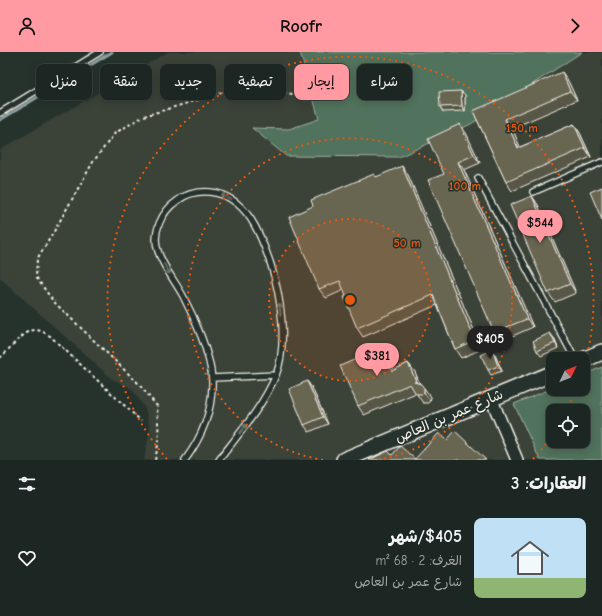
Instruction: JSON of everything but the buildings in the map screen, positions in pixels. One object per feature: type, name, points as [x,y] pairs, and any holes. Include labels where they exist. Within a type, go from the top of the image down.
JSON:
[{"type":"street","points":[[590,357],[602,352]]},
{"type":"street","name":"شارع عمر بن العاص","points":[[344,460],[546,376]]},
{"type":"street","points":[[491,398],[517,460]]},
{"type":"lane","points":[[0,113],[100,52]]},
{"type":"lane","points":[[534,192],[602,162]]},
{"type":"lane","points":[[478,178],[571,352]]},
{"type":"lane","points":[[185,460],[205,426],[211,394],[212,378],[205,349],[195,320],[182,293],[160,258],[156,242],[159,223],[170,206],[186,195],[206,192],[225,196],[242,207],[252,220],[267,254],[277,289],[282,326],[282,344],[276,375],[262,402],[219,460]]},
{"type":"lane","points":[[212,378],[276,375]]},
{"type":"path","points":[[156,460],[159,440],[157,406],[137,382],[53,301],[36,277],[37,259],[93,162],[115,133],[144,116],[234,88],[271,90],[294,95]]},
{"type":"path","points":[[0,358],[27,332],[35,330],[42,331],[50,336],[141,421]]},
{"type":"shaded area","points":[[168,52],[300,52],[303,64],[294,64],[294,100],[314,100],[319,119],[289,129],[253,128],[286,156],[399,157],[471,124],[582,52],[602,52],[602,460],[144,460],[150,429],[145,408],[132,389],[111,378],[0,278],[0,150],[86,100],[92,100],[92,96],[100,92],[100,100],[152,100],[152,64],[147,64]]},
{"type":"green space","points":[[300,52],[582,52],[471,124],[399,157],[286,156],[252,128],[289,129],[319,119],[314,100],[349,100],[349,64],[303,64]]},
{"type":"green space","points":[[602,367],[602,460],[540,460],[514,404],[546,391],[546,396],[590,396],[590,372]]},
{"type":"waterway","points":[[0,120],[112,52]]}]
